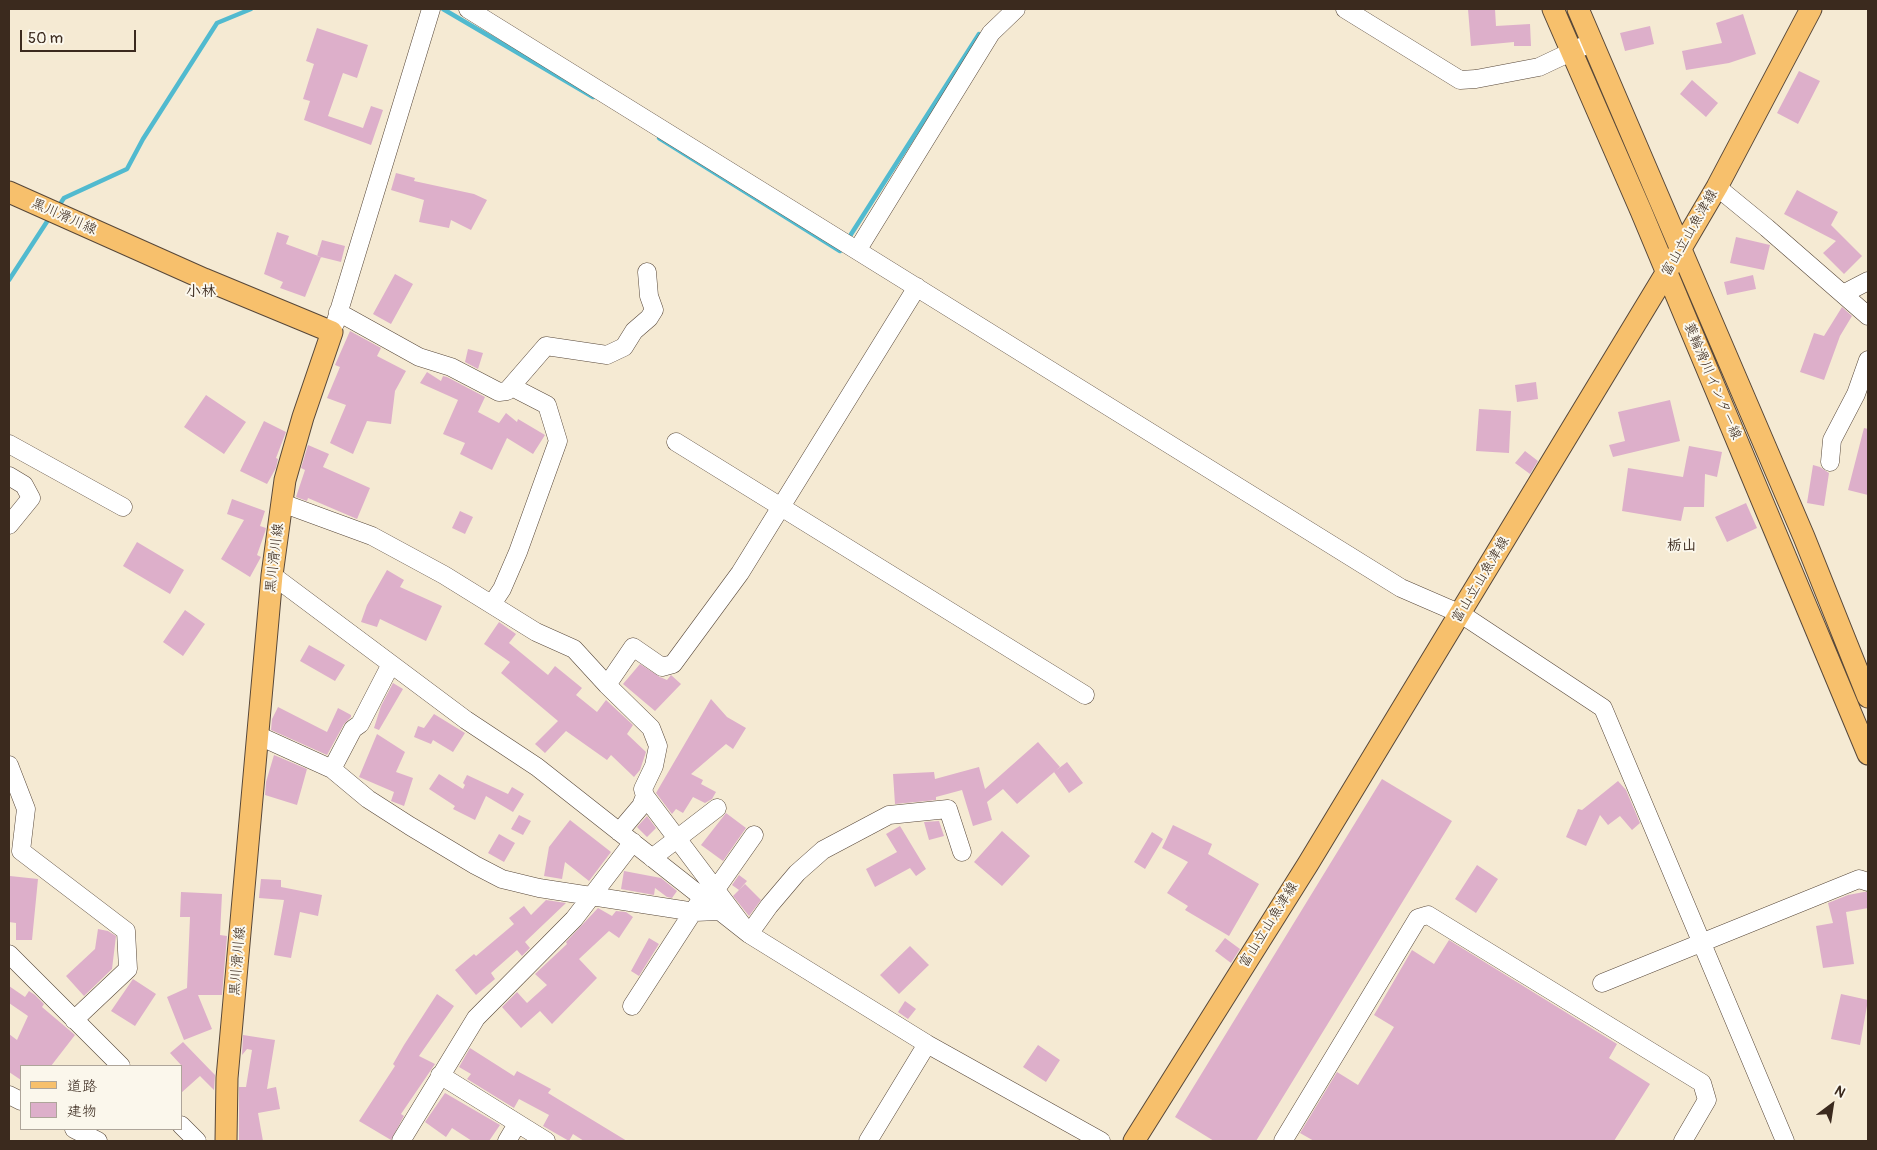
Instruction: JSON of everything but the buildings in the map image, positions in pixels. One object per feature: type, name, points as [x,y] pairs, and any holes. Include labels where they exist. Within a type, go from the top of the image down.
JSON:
[{"type":"main road","name":"蓑輪滑川インター線","points":[[1553,9],[1572,49],[1667,272],[1868,754]]},
{"type":"main road","name":"蓑輪滑川インター線","points":[[1578,9],[1804,537],[1868,697]]},
{"type":"main road","name":"富山立山魚津線","points":[[1134,1141],[1460,614],[1667,272],[1717,187],[1812,9]]},
{"type":"main road","name":"黒川滑川線","points":[[9,192],[204,279],[335,322],[303,417],[285,480],[272,575],[227,1078],[226,1141]]},
{"type":"street","points":[[431,9],[335,322],[419,357],[451,367],[499,392],[507,391],[546,346],[606,356],[624,347],[634,331],[649,318],[654,310],[649,296],[647,272]]},
{"type":"street","points":[[468,9],[858,249],[1400,588],[1460,614],[1603,708],[1785,1141]]},
{"type":"street","points":[[858,249],[991,33],[1016,9]]},
{"type":"street","points":[[1345,9],[1460,80],[1476,80],[1539,67],[1572,49],[1592,42]]},
{"type":"street","points":[[1717,187],[1868,316]]},
{"type":"street","points":[[1843,294],[1868,281]]},
{"type":"street","points":[[607,685],[633,647],[662,667],[673,664],[740,573],[917,287]]},
{"type":"street","points":[[1830,462],[1832,440],[1856,394],[1868,360]]},
{"type":"street","points":[[492,604],[502,589],[518,552],[558,441],[547,405],[512,387]]},
{"type":"street","points":[[676,442],[1085,695]]},
{"type":"street","points":[[9,444],[123,507]]},
{"type":"street","points":[[9,476],[24,485],[31,498],[9,525]]},
{"type":"street","points":[[282,503],[372,536],[492,604],[536,632],[574,649],[651,728],[658,746],[654,766],[643,788],[645,796],[676,838],[704,900],[749,934]]},
{"type":"street","points":[[272,575],[466,720],[537,767],[749,934],[927,1044],[1101,1141]]},
{"type":"street","points":[[332,769],[353,729],[360,724],[392,664]]},
{"type":"street","points":[[257,735],[332,769],[368,798],[410,826],[496,875],[539,888],[591,896],[704,900]]},
{"type":"street","points":[[9,765],[26,809],[21,851],[126,931],[128,969],[74,1020]]},
{"type":"street","points":[[401,1141],[476,1018],[574,919],[591,896],[626,837],[645,796]]},
{"type":"street","points":[[652,858],[716,808]]},
{"type":"street","points":[[749,934],[769,906],[823,850],[889,815],[948,809],[962,852]]},
{"type":"street","points":[[632,1006],[704,900],[754,835]]},
{"type":"street","points":[[1602,984],[1859,879],[1868,882]]},
{"type":"street","points":[[1283,1141],[1418,918],[1428,915],[1702,1083],[1707,1100],[1683,1141]]},
{"type":"street","points":[[9,954],[120,1065]]},
{"type":"street","points":[[868,1141],[927,1044]]},
{"type":"street","points":[[440,1075],[546,1141]]},
{"type":"street","points":[[9,1095],[20,1101]]},
{"type":"street","points":[[507,1141],[518,1124]]},
{"type":"street","points":[[182,1126],[198,1141]]},
{"type":"street","points":[[76,1130],[98,1141]]},
{"type":"waterway","points":[[58,207],[64,198],[127,169],[143,139],[217,23],[251,9]]},
{"type":"waterway","points":[[443,9],[593,97]]},
{"type":"waterway","points":[[848,239],[979,34]]},
{"type":"waterway","points":[[659,138],[840,251],[843,245]]},
{"type":"waterway","points":[[9,280],[50,217]]},
{"type":"district","name":"小林","points":[[201,292]]},
{"type":"district","name":"栃山","points":[[1682,546]]}]
